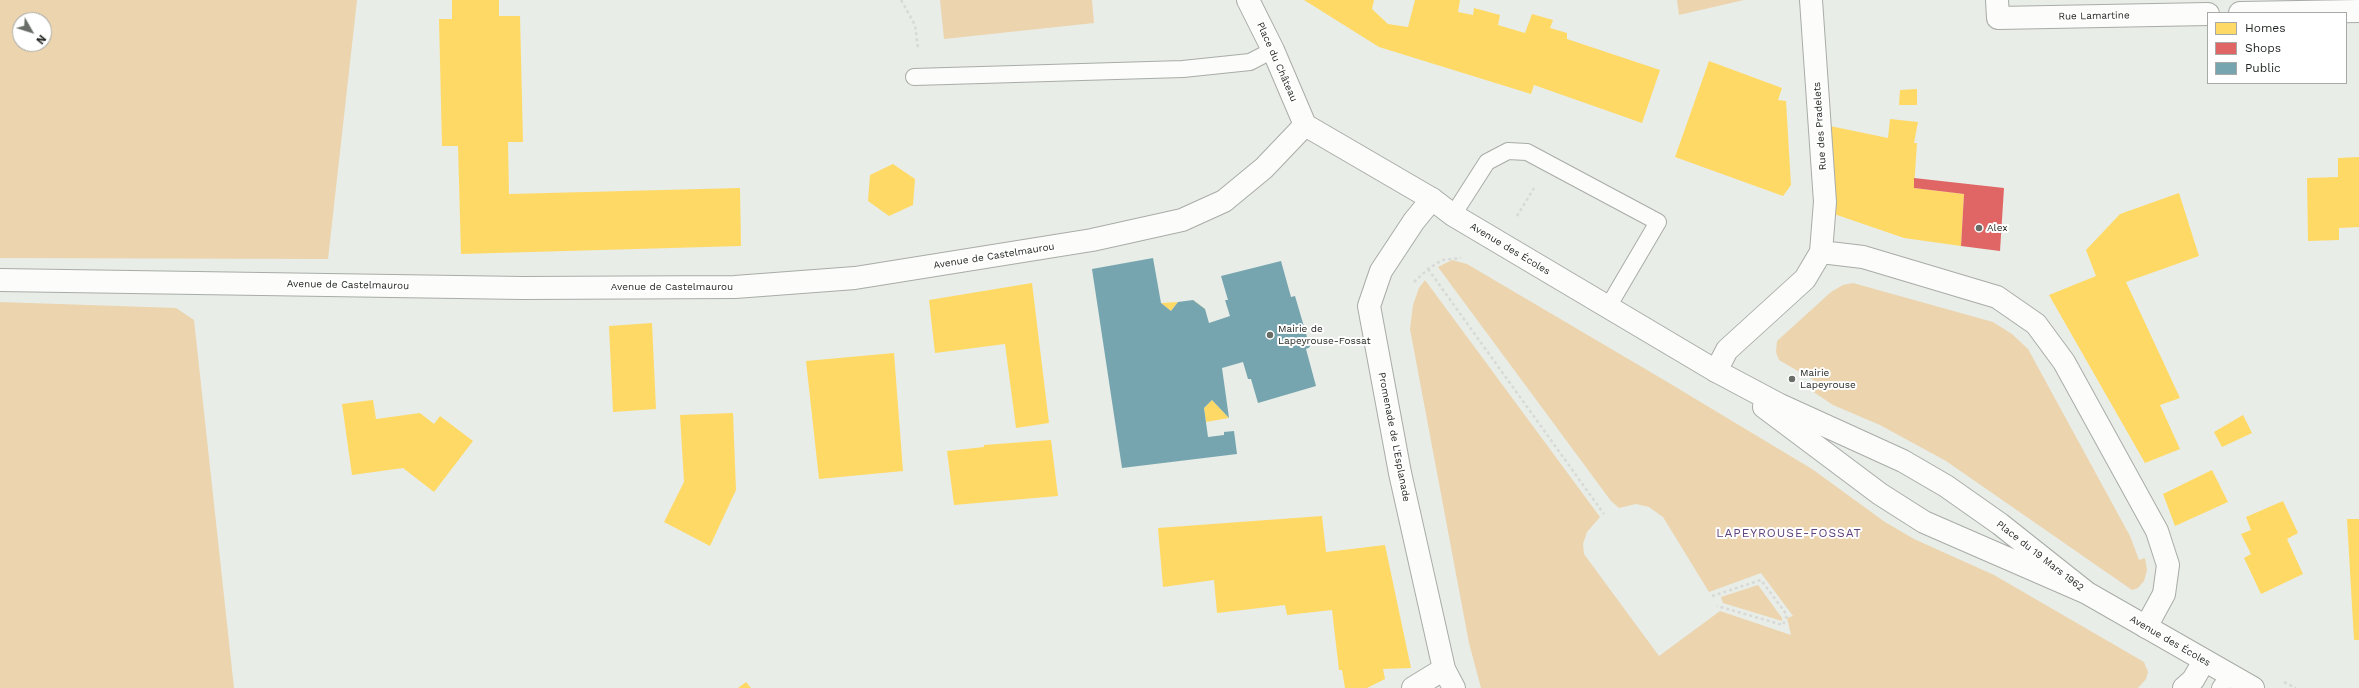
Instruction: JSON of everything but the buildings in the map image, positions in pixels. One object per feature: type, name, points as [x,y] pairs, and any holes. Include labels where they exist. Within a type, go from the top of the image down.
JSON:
[{"type":"street","name":"Place du Château","points":[[1248,0],[1273,50],[1305,125]]},
{"type":"street","name":"Rue des Pradelets","points":[[1811,0],[1825,202],[1821,252]]},
{"type":"street","name":"Rue Lamartine","points":[[1998,0],[1998,18],[2207,14]]},
{"type":"street","points":[[2300,12],[2359,11]]},
{"type":"street","name":"Avenue des Écoles","points":[[1305,125],[1432,199],[1453,215],[1716,371]]},
{"type":"street","name":"Avenue de Castelmaurou","points":[[0,280],[523,288],[735,287],[855,278],[1092,240],[1182,220],[1224,201],[1264,168],[1305,125]]},
{"type":"street","name":"Promenade de L'Esplanade","points":[[1432,199],[1414,221],[1381,271],[1369,306],[1400,473],[1444,669],[1454,688]]},
{"type":"street","points":[[1716,371],[1727,350],[1805,279],[1821,252],[1863,257],[1997,297],[2036,324],[2064,362],[2157,531],[2168,566],[2164,594],[2146,627]]},
{"type":"street","name":"Place du 19 Mars 1962","points":[[1716,371],[1780,405],[1903,461],[1946,486],[2000,524],[2087,593]]},
{"type":"street","name":"Place du 19 Mars 1962","points":[[1716,371],[1880,494],[1924,522],[2087,593]]},
{"type":"street","name":"Avenue des Écoles","points":[[2087,593],[2204,661],[2224,682],[2253,688]]},
{"type":"street","points":[[2184,688],[2193,680],[2204,661]]},
{"type":"street","points":[[1413,688],[1444,669]]},
{"type":"lane","points":[[918,77],[1183,69],[1250,62],[1273,50]]},
{"type":"lane","points":[[1453,215],[1487,162],[1508,151],[1527,152],[1658,222],[1608,307]]},
{"type":"path","points":[[901,0],[915,25],[918,77]]},
{"type":"path","points":[[1428,269],[1604,514]]},
{"type":"path","points":[[1712,596],[1761,580],[1787,615],[1783,625],[1717,606]]},
{"type":"shaded area","points":[[0,0],[357,0],[328,259],[0,258]]},
{"type":"shaded area","points":[[940,0],[1092,0],[1094,23],[944,39]]},
{"type":"shaded area","points":[[1677,0],[1744,0],[1679,15]]},
{"type":"shaded area","points":[[1452,260],[1467,264],[1812,469],[1885,522],[1914,539],[1994,575],[2144,662],[2148,672],[2146,679],[2138,688],[1481,688],[1469,643],[1410,329],[1413,305],[1419,288],[1425,280],[1600,517],[1587,532],[1583,544],[1584,554],[1659,656],[1720,611],[1791,635],[1787,618],[1793,616],[1761,573],[1709,592],[1663,517],[1649,507],[1636,504],[1619,508],[1611,501],[1438,267]]},
{"type":"shaded area","points":[[1853,283],[1993,322],[2012,334],[2028,349],[2130,536],[2139,560],[2145,558],[2147,570],[2144,581],[2138,588],[2132,590],[1946,461],[1880,425],[1833,405],[1809,389],[1815,381],[1779,360],[1776,352],[1777,341],[1831,292],[1843,285]]},
{"type":"shaded area","points":[[0,302],[176,308],[194,320],[234,688],[0,688]]},
{"type":"shaded area","points":[[1758,585],[1782,618],[1782,621],[1723,603],[1721,597]]},
{"type":"place","name":"Alex","points":[[1979,228]]},
{"type":"place","name":"Mairie de Lapeyrouse-Fossat","points":[[1270,335]]},
{"type":"place","name":"Mairie Lapeyrouse","points":[[1792,379]]},
{"type":"district","name":"LAPEYROUSE-FOSSAT","points":[[1789,533]]}]
